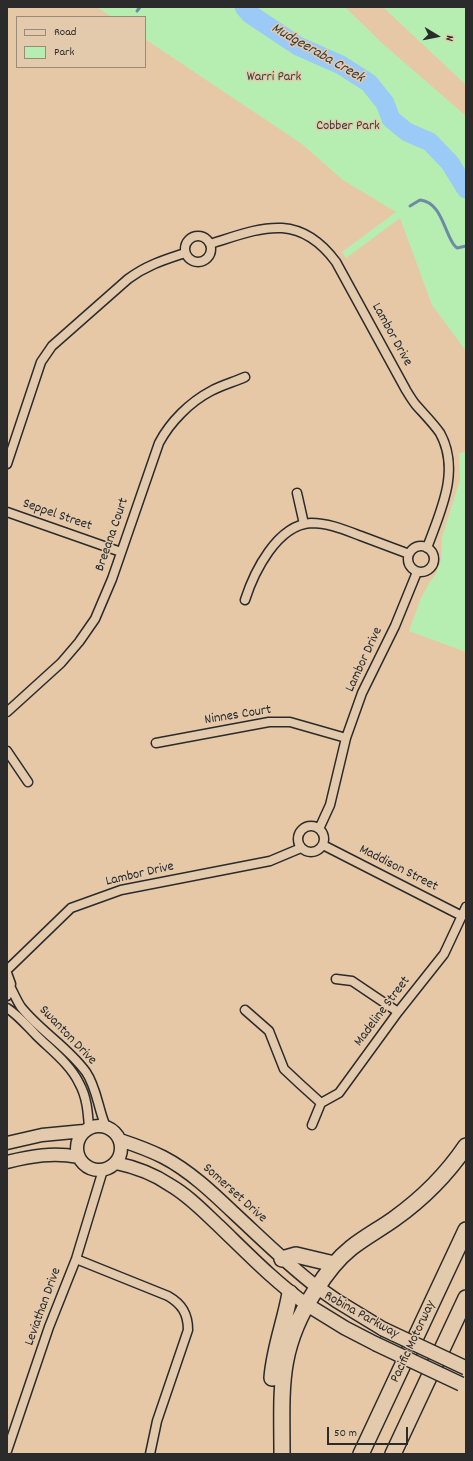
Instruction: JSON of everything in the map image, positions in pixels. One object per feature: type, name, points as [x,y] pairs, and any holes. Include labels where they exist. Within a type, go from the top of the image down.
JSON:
[{"type":"highway","points":[[282,1454],[281,1390],[284,1363],[293,1331],[306,1304],[334,1264],[350,1249],[394,1219],[425,1194],[466,1146]]},
{"type":"highway","name":"Pacific Motorway","points":[[361,1454],[466,1230]]},
{"type":"highway","points":[[282,1259],[296,1255],[334,1264]]},
{"type":"highway","points":[[281,1413],[271,1390],[272,1375],[276,1351],[290,1293]]},
{"type":"highway","name":"Pacific Motorway","points":[[393,1454],[466,1298]]},
{"type":"main road","points":[[7,1142],[42,1135],[86,1130],[97,1126],[106,1127]]},
{"type":"main road","name":"Somerset Drive","points":[[106,1127],[113,1130],[118,1135],[120,1140],[138,1146],[164,1158],[192,1175],[212,1192],[282,1259],[317,1287]]},
{"type":"main road","points":[[86,1130],[79,1137],[77,1145],[78,1157],[83,1164],[93,1170],[110,1168],[116,1163],[122,1152],[120,1140]]},
{"type":"main road","points":[[7,1162],[47,1154],[66,1154],[78,1157]]},
{"type":"main road","points":[[116,1163],[140,1170],[170,1184],[182,1192],[290,1293],[306,1304]]},
{"type":"main road","name":"Robina Parkway","points":[[317,1287],[383,1329],[466,1368]]},
{"type":"main road","name":"Robina Parkway","points":[[306,1304],[345,1328],[463,1386]]},
{"type":"street","name":"Lambor Drive","points":[[210,244],[264,228],[290,229],[315,240],[327,250],[336,262],[406,390],[415,404],[433,424],[446,447],[449,478],[448,489],[427,548]]},
{"type":"street","points":[[197,235],[207,238],[211,251],[210,255],[202,261],[196,262],[191,260],[186,253],[185,247],[187,242],[192,237],[197,235]]},
{"type":"street","points":[[7,464],[41,362],[52,346],[128,279],[151,264],[186,253]]},
{"type":"street","name":"Breeana Court","points":[[7,712],[61,663],[79,642],[101,607],[159,443],[170,425],[201,397],[210,391],[245,377]]},
{"type":"street","points":[[297,493],[304,524]]},
{"type":"street","name":"Seppel Street","points":[[7,512],[121,552]]},
{"type":"street","points":[[245,600],[254,577],[272,546],[288,532],[297,526],[304,524],[317,524],[335,527],[409,554]]},
{"type":"street","points":[[422,546],[427,548],[433,555],[434,564],[425,572],[417,572],[410,567],[409,554],[417,547],[422,546]]},
{"type":"street","name":"Lambor Drive","points":[[319,829],[330,805],[346,738],[362,693],[396,626],[417,572]]},
{"type":"street","name":"Ninnes Court","points":[[156,743],[269,722],[290,722],[346,738]]},
{"type":"street","points":[[7,751],[28,782]]},
{"type":"street","points":[[301,848],[298,840],[300,832],[311,826],[319,829],[324,836],[323,845]]},
{"type":"street","name":"Lambor Drive","points":[[7,972],[71,908],[121,890],[270,861],[301,848],[310,852],[320,849],[323,845]]},
{"type":"street","name":"Maddison Street","points":[[323,845],[462,916]]},
{"type":"street","name":"Madeline Street","points":[[321,1103],[339,1093],[398,1012],[444,954],[466,908]]},
{"type":"street","points":[[7,972],[10,979],[9,992]]},
{"type":"street","points":[[336,979],[352,981],[398,1012]]},
{"type":"street","name":"Swanton Drive","points":[[9,992],[20,1006],[86,1072],[92,1082],[106,1127]]},
{"type":"street","name":"Swanton Drive","points":[[7,1008],[21,1020],[75,1075],[83,1091],[87,1108],[86,1130]]},
{"type":"street","points":[[245,1010],[269,1031],[284,1069],[321,1103],[312,1125]]},
{"type":"street","name":"Leviathan Drive","points":[[7,1452],[49,1327],[76,1259],[103,1170]]},
{"type":"street","points":[[76,1259],[168,1296],[180,1305],[187,1317],[188,1330],[157,1421],[150,1454]]},
{"type":"green space","points":[[97,7],[345,7],[383,44],[466,116],[466,351],[432,305],[400,218],[346,258],[342,252],[396,212],[343,180],[302,144],[146,40],[146,16],[110,16]]},
{"type":"green space","points":[[383,7],[466,7],[466,85]]},
{"type":"green space","points":[[466,451],[466,652],[409,631],[421,598],[436,574],[441,560],[442,537],[460,480],[459,454]]},
{"type":"waterway","points":[[137,11],[140,7]]},
{"type":"waterway","name":"Mudgeeraba Creek","points":[[244,7],[250,14],[298,46],[341,65],[369,83],[385,103],[391,119],[407,132],[430,142],[450,163],[466,189]]},
{"type":"waterway","points":[[410,206],[420,200],[433,206],[441,218],[454,245],[457,248],[466,246]]},
{"type":"park label","name":"Warri Park","points":[[274,78]]},
{"type":"park label","name":"Cobber Park","points":[[348,127]]}]
